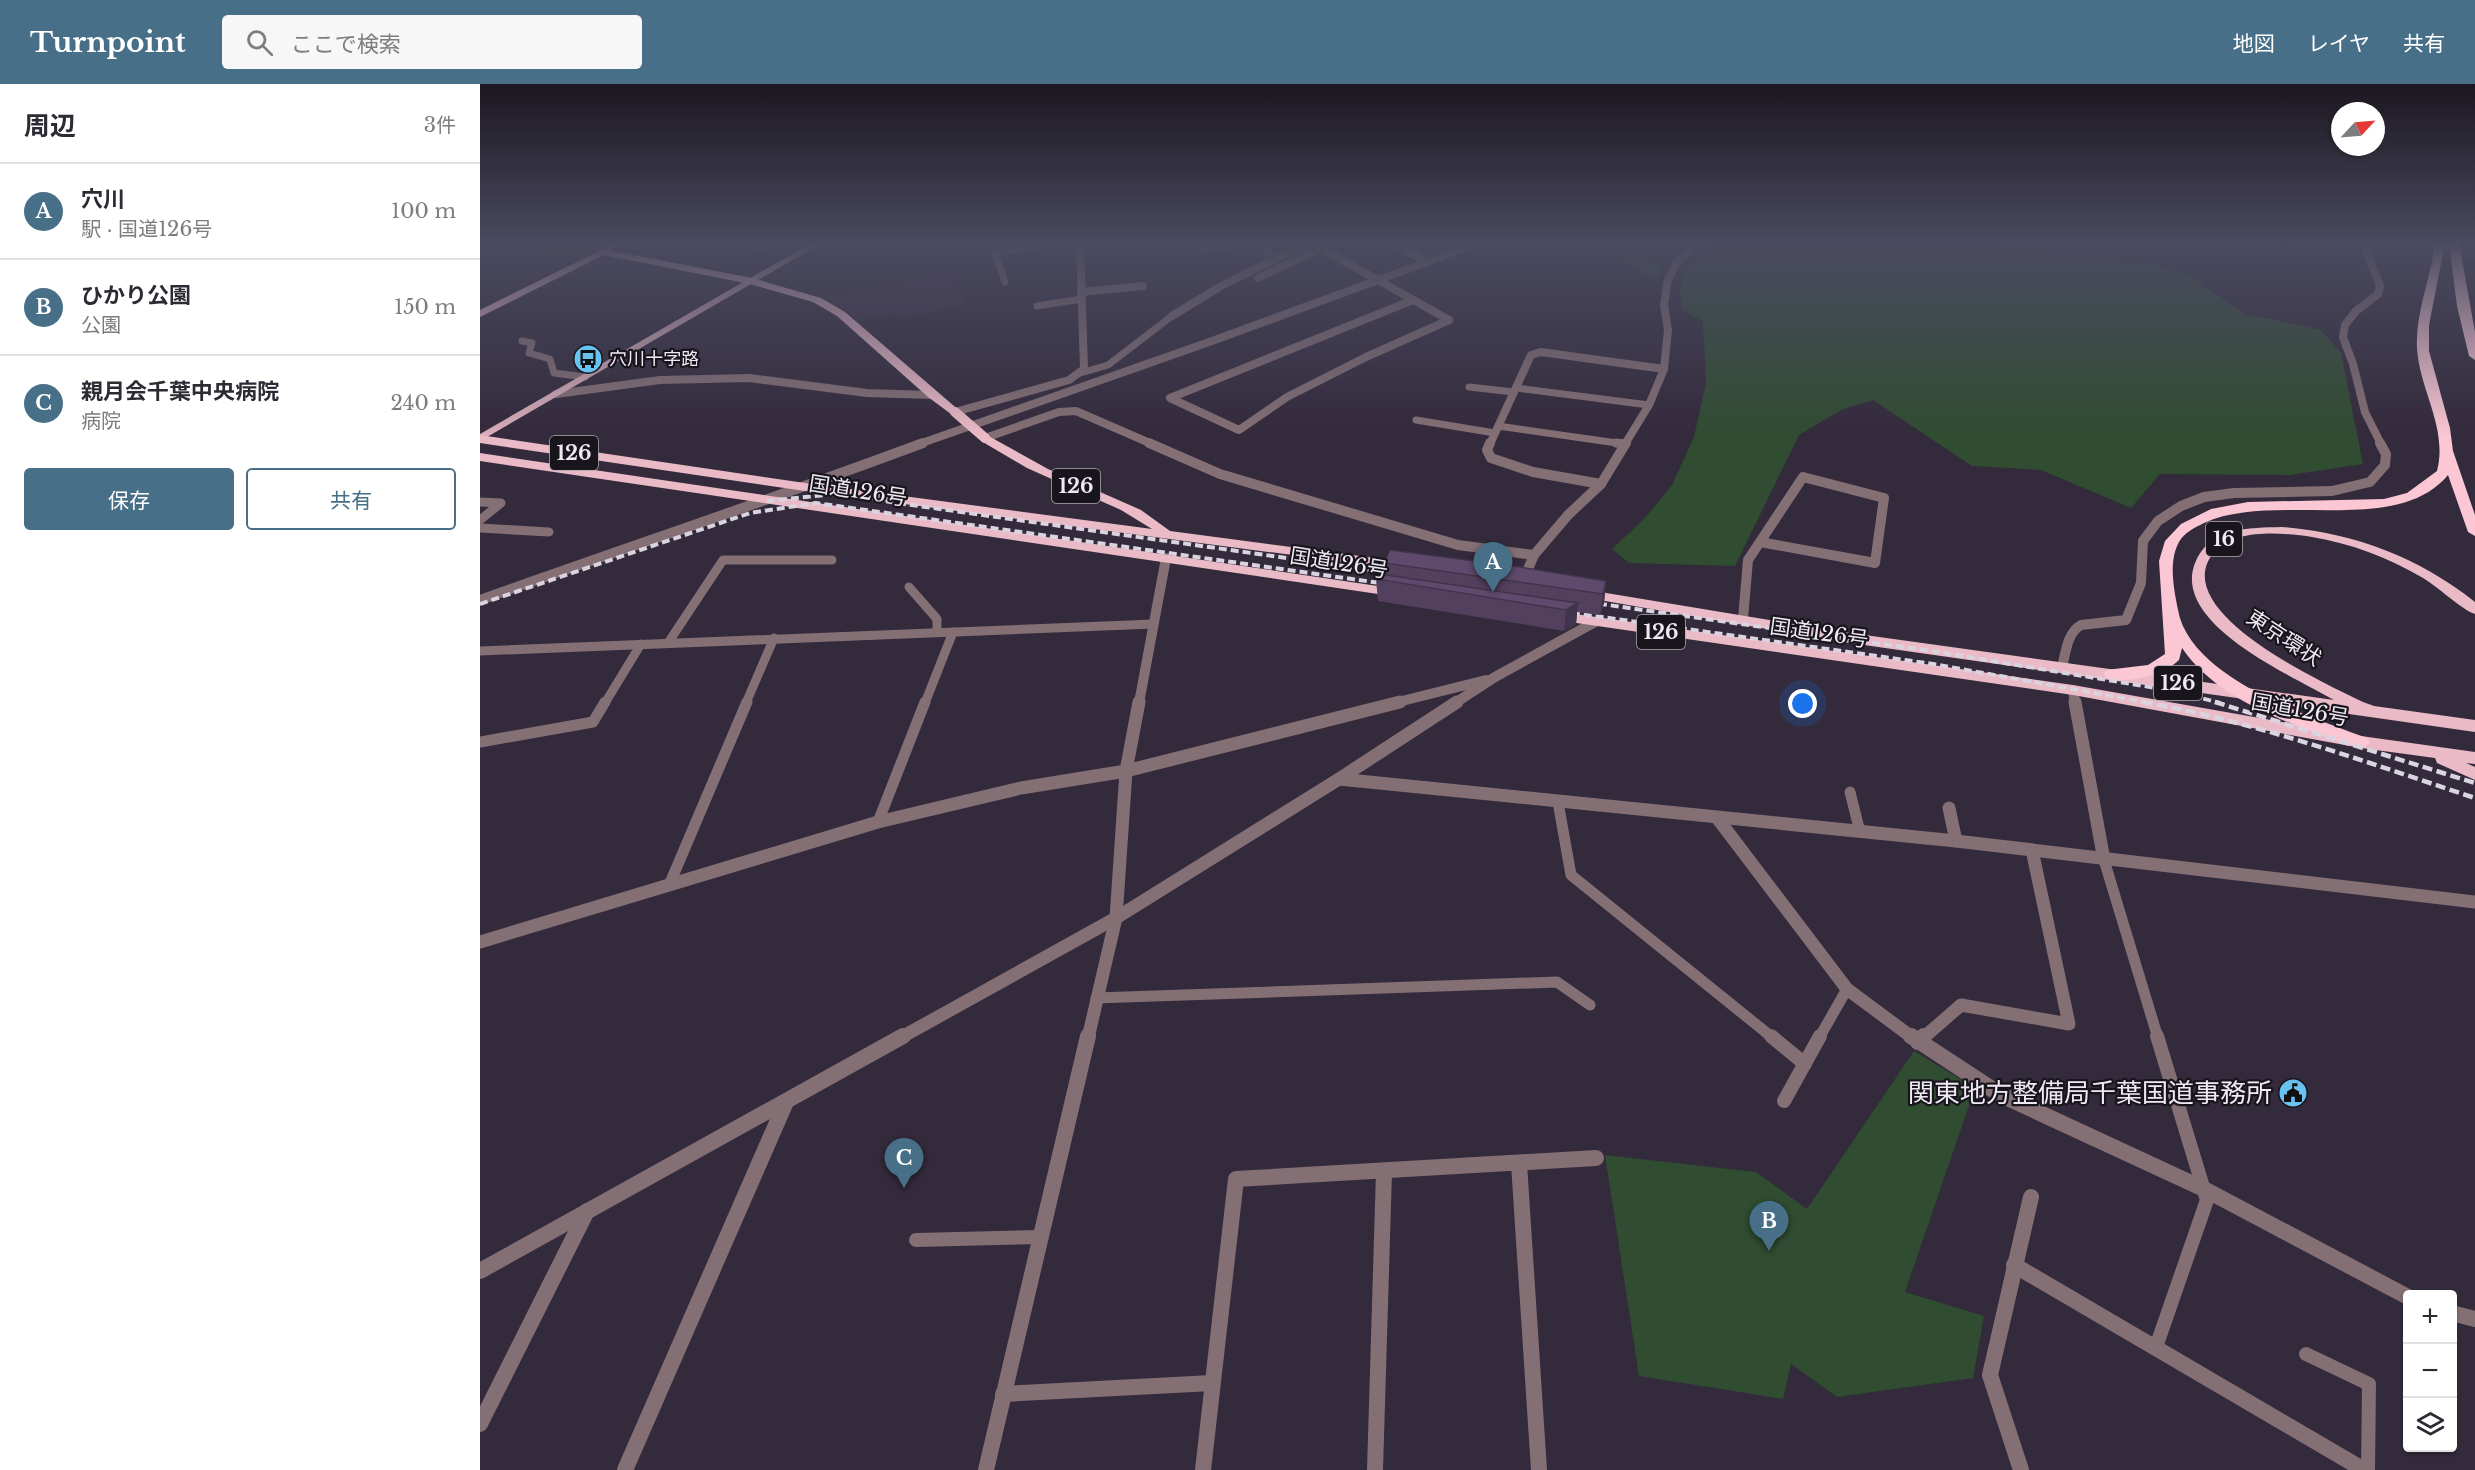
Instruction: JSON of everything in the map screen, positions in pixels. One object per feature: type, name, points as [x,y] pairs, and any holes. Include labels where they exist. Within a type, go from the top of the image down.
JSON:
[{"type":"highway","name":"国道126号","points":[[830,308],[841,314],[932,395],[956,412],[985,438],[1012,456],[1128,508],[1158,525],[1167,534]]},
{"type":"highway","points":[[2428,308],[2423,350],[2462,500],[2475,532]]},
{"type":"highway","points":[[2463,308],[2475,356]]},
{"type":"highway","name":"国道126号","points":[[480,438],[805,487],[1416,568]]},
{"type":"highway","points":[[2112,674],[2154,670],[2166,664],[2173,656],[2174,622],[2165,566],[2169,546],[2180,531],[2197,519],[2220,511],[2254,506],[2359,505],[2397,500],[2417,494],[2444,472],[2448,450]]},
{"type":"highway","name":"国道126号","points":[[480,456],[1409,595]]},
{"type":"highway","name":"東京環状","points":[[2475,609],[2413,566],[2384,554],[2320,535],[2293,531],[2244,533],[2224,538],[2209,548],[2199,573],[2198,588],[2222,622],[2268,657],[2368,710],[2475,726]]},
{"type":"highway","name":"国道126号","points":[[1565,590],[1743,618],[1836,636],[2368,710]]},
{"type":"highway","name":"国道126号","points":[[1537,614],[2073,690],[2361,742],[2475,758]]},
{"type":"highway","points":[[2174,622],[2181,637],[2193,652],[2210,668],[2244,692],[2300,720],[2361,742]]},
{"type":"highway","points":[[2417,749],[2475,774]]},
{"type":"main road","points":[[480,438],[706,308]]},
{"type":"street","points":[[956,412],[1069,380],[1084,369],[1082,308]]},
{"type":"street","points":[[1172,316],[1186,308]]},
{"type":"street","points":[[480,600],[716,516],[805,487],[987,419],[1301,308]]},
{"type":"street","points":[[1394,308],[1170,398],[1239,430],[1287,397],[1366,357],[1449,320],[1427,308]]},
{"type":"street","points":[[1522,582],[1534,555],[1568,515],[1601,484],[1649,405],[1664,369],[1668,330],[1664,308]]},
{"type":"street","points":[[2062,667],[2068,637],[2078,625],[2089,621],[2126,620],[2141,583],[2143,541],[2158,521],[2181,506],[2204,497],[2234,493],[2332,490],[2370,482],[2378,475],[2385,465],[2386,454],[2365,412],[2353,364],[2343,337],[2345,325],[2360,308]]},
{"type":"street","points":[[1601,484],[1533,472],[1491,458],[1487,450],[1531,355],[1540,352],[1664,369]]},
{"type":"street","points":[[556,394],[639,382],[749,378],[867,393],[932,395]]},
{"type":"street","points":[[985,438],[1059,411],[1076,411],[1220,474],[1458,545],[1534,555]]},
{"type":"street","points":[[1743,618],[1748,560],[1803,477],[1884,498],[1875,563],[1760,542]]},
{"type":"street","points":[[986,1470],[1116,918],[1126,771],[1166,558]]},
{"type":"street","points":[[480,1271],[1116,918],[1339,779],[1496,677],[1594,622]]},
{"type":"street","points":[[480,942],[878,822],[1021,788],[1126,771],[1496,677]]},
{"type":"street","points":[[2073,690],[2104,860]]},
{"type":"street","points":[[1339,779],[2032,850],[2475,902]]},
{"type":"street","points":[[1949,808],[1956,842]]},
{"type":"street","points":[[1718,819],[1847,989],[1918,1042],[2001,1095],[2204,1189],[2403,1294]]},
{"type":"street","points":[[1918,1042],[1961,1005],[2069,1024],[2032,850]]},
{"type":"street","points":[[625,1470],[786,1102]]},
{"type":"street","points":[[1203,1470],[1236,1179],[1596,1158]]},
{"type":"street","points":[[1519,1164],[1539,1470]]},
{"type":"street","points":[[1375,1470],[1384,1172]]},
{"type":"street","points":[[2021,1470],[1990,1375],[2031,1197]]},
{"type":"street","points":[[480,1424],[587,1211]]},
{"type":"street","points":[[2014,1265],[2366,1470]]},
{"type":"street","points":[[2457,1314],[2475,1319]]},
{"type":"street","points":[[1004,1394],[1212,1383]]},
{"type":"lane","points":[[1077,374],[1097,370],[1108,364],[1133,348],[1141,339],[1172,316]]},
{"type":"lane","points":[[522,341],[532,343],[529,353],[550,358],[554,373],[585,377]]},
{"type":"lane","points":[[1470,387],[1649,405]]},
{"type":"lane","points":[[1416,420],[1624,444]]},
{"type":"lane","points":[[480,502],[501,503],[480,520]]},
{"type":"lane","points":[[480,528],[549,531]]},
{"type":"lane","points":[[668,643],[723,560],[832,560]]},
{"type":"lane","points":[[909,587],[938,619],[937,632]]},
{"type":"lane","points":[[480,651],[1154,624]]},
{"type":"lane","points":[[878,822],[953,632]]},
{"type":"lane","points":[[670,883],[774,638]]},
{"type":"lane","points":[[480,753],[484,742],[593,722],[641,644]]},
{"type":"lane","points":[[1850,792],[1860,832]]},
{"type":"lane","points":[[1558,802],[1571,875],[1805,1064]]},
{"type":"lane","points":[[2104,860],[2207,1200],[2156,1347]]},
{"type":"lane","points":[[1096,998],[1557,982],[1590,1005]]},
{"type":"lane","points":[[1784,1101],[1847,989]]},
{"type":"lane","points":[[916,1240],[1040,1237]]},
{"type":"lane","points":[[2306,1354],[2369,1384],[2366,1470]]},
{"type":"shaded area","points":[[844,308],[951,308],[900,318],[898,313],[860,321]]},
{"type":"green space","points":[[1682,308],[2236,308],[2246,314],[2321,330],[2341,353],[2363,464],[2290,475],[2160,474],[2131,508],[2041,470],[1972,466],[1873,400],[1841,410],[1799,435],[1735,566],[1629,563],[1612,549],[1644,519],[1672,485],[1694,437],[1706,383],[1703,321]]},
{"type":"green space","points":[[1914,1051],[1975,1088],[1905,1292],[1984,1316],[1973,1378],[1837,1397],[1791,1364],[1783,1399],[1639,1376],[1605,1155],[1756,1172],[1807,1209]]},
{"type":"building","points":[[1390,550],[1606,581],[1603,594],[1384,563]]},
{"type":"building","points":[[1379,574],[1578,603],[1566,610],[1376,579]]},
{"type":"railway","points":[[767,501],[834,494],[1400,574]]},
{"type":"railway","points":[[480,604],[750,513],[816,503],[1394,585]]},
{"type":"railway","points":[[1587,602],[1938,652],[2174,691],[2220,703]]},
{"type":"railway","points":[[1560,611],[1933,664],[2151,703]]},
{"type":"railway","points":[[2143,702],[2185,710],[2269,732],[2475,798]]},
{"type":"railway","points":[[2215,702],[2475,783]]},
{"type":"place","name":"穴川十字路","points":[[588,359]]},
{"type":"place","name":"穴川","points":[[1493,592]]},
{"type":"place","name":"関東地方整備局千葉国道事務所","points":[[2293,1093]]},
{"type":"place","name":"親月会千葉中央病院","points":[[904,1188]]},
{"type":"place","name":"ひかり公園","points":[[1769,1251]]}]
